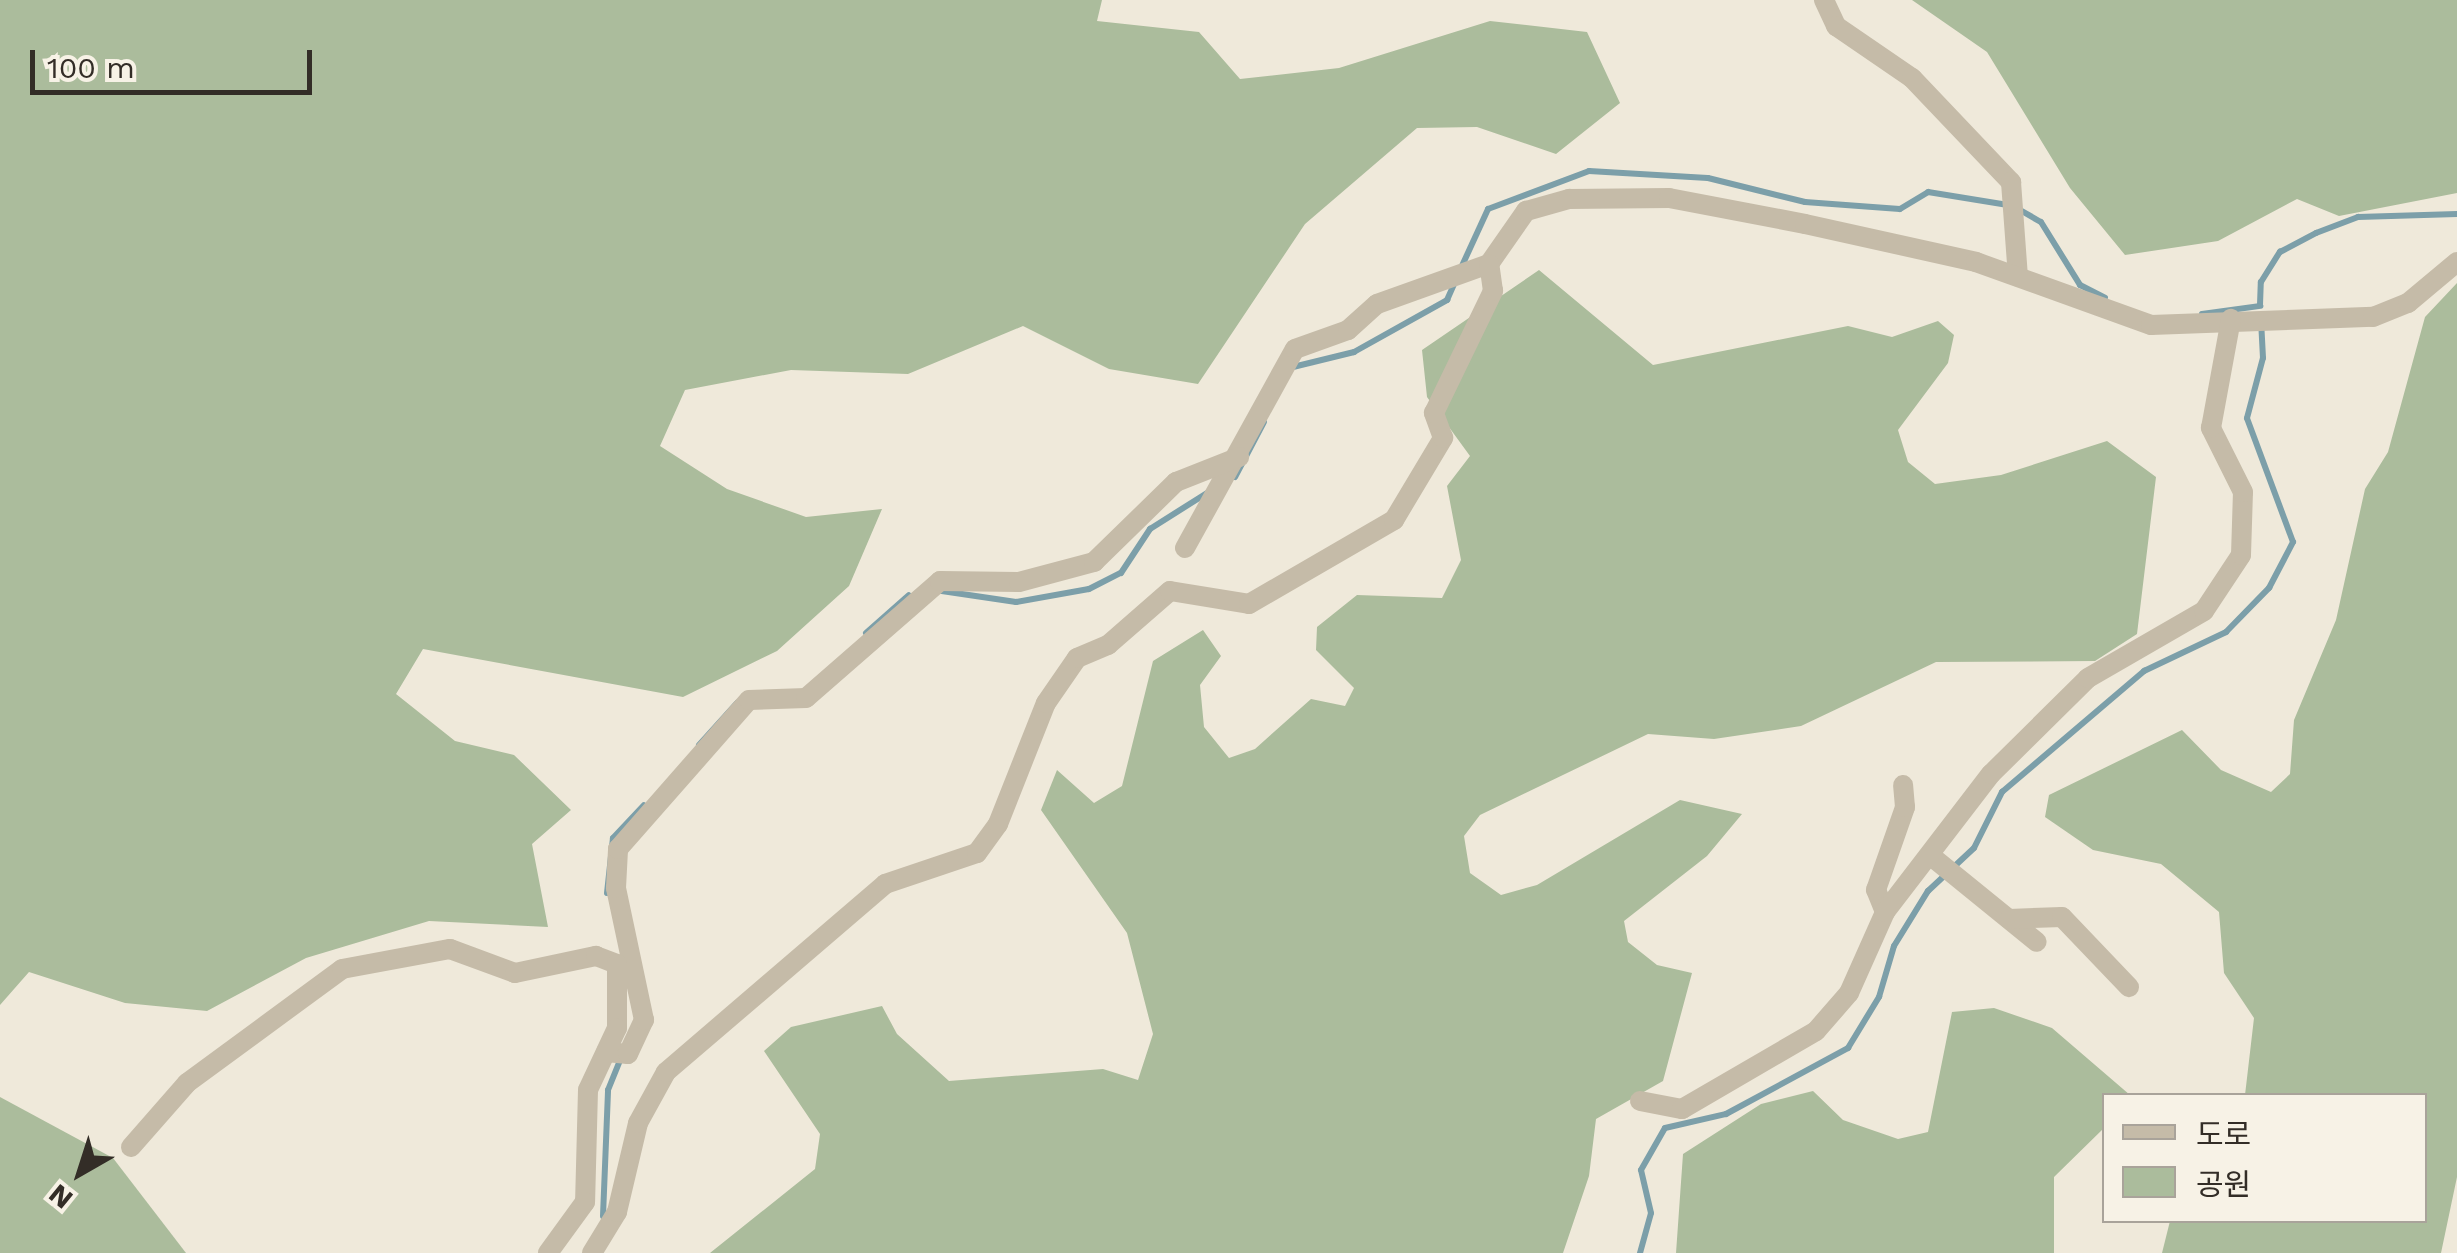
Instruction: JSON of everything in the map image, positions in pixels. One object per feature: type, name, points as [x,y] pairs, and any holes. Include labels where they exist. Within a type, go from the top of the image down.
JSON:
[{"type":"street","points":[[1824,0],[1836,26],[1972,132],[2012,192],[2018,278]]},
{"type":"street","points":[[1185,548],[1203,502],[1234,466],[1295,349],[1442,280],[1488,264],[1526,211],[1608,192],[1805,224],[2018,278],[2152,325],[2373,317],[2408,303],[2457,262]]},
{"type":"street","points":[[595,1251],[618,1212],[638,1123],[666,1072],[885,884],[976,852],[998,824],[1046,703],[1078,658],[1108,644],[1170,591],[1249,604],[1394,520],[1444,438],[1434,413],[1493,291],[1488,264]]},
{"type":"street","points":[[1640,1100],[1682,1109],[1816,1030],[1849,993],[1884,912],[1935,860],[1991,774],[2088,678],[2176,634],[2241,555],[2243,492],[2211,428],[2239,320]]},
{"type":"street","points":[[548,1253],[585,1202],[588,1090],[643,1008],[616,888],[618,849],[749,700],[806,698],[893,614],[934,589],[1019,582],[1094,562],[1176,482],[1234,466]]},
{"type":"street","points":[[1884,912],[1876,890],[1905,807],[1904,785]]},
{"type":"street","points":[[1935,860],[2037,942]]},
{"type":"street","points":[[2009,919],[2062,917],[2130,988]]},
{"type":"street","points":[[131,1147],[186,1083],[342,970],[450,949],[516,974],[596,956],[618,964],[614,1053]]},
{"type":"green space","points":[[0,0],[1102,0],[1097,21],[1199,32],[1240,79],[1339,68],[1490,21],[1587,32],[1620,103],[1556,154],[1477,127],[1417,128],[1305,224],[1198,384],[1109,369],[1023,326],[908,374],[791,370],[685,390],[660,446],[727,489],[806,517],[882,509],[849,586],[777,651],[683,697],[423,649],[396,694],[455,741],[514,755],[571,810],[532,844],[548,927],[429,921],[306,958],[207,1011],[125,1003],[29,972],[0,1005]]},
{"type":"green space","points":[[1912,0],[2457,0],[2457,193],[2339,216],[2297,199],[2218,241],[2125,255],[2070,188],[1987,52]]},
{"type":"green space","points":[[1539,270],[1653,365],[1848,326],[1892,337],[1938,321],[1954,335],[1948,363],[1898,430],[1908,462],[1935,484],[2001,475],[2107,441],[2156,477],[2137,634],[2095,661],[1936,662],[1801,726],[1714,739],[1648,734],[1480,815],[1464,836],[1470,873],[1501,895],[1537,885],[1680,800],[1742,814],[1707,856],[1624,921],[1628,942],[1657,965],[1692,973],[1663,1081],[1596,1119],[1589,1176],[1563,1253],[710,1253],[815,1169],[820,1134],[764,1051],[791,1027],[882,1006],[897,1034],[949,1081],[1103,1069],[1138,1080],[1153,1034],[1127,933],[1041,810],[1057,770],[1094,803],[1122,786],[1153,661],[1203,630],[1221,656],[1200,685],[1204,727],[1229,758],[1255,749],[1311,699],[1345,706],[1354,688],[1316,650],[1317,627],[1357,595],[1442,598],[1461,560],[1447,486],[1470,456],[1427,397],[1422,350]]},
{"type":"green space","points":[[2457,283],[2457,1177],[2441,1253],[2162,1253],[2170,1223],[2427,1223],[2427,1093],[2245,1093],[2254,1018],[2224,973],[2219,912],[2161,864],[2093,850],[2045,817],[2049,795],[2182,730],[2221,770],[2271,792],[2290,774],[2294,720],[2336,620],[2365,489],[2388,452],[2425,317]]},
{"type":"green space","points":[[1994,1008],[2052,1028],[2128,1093],[2102,1093],[2102,1130],[2054,1177],[2054,1253],[1676,1253],[1683,1154],[1761,1104],[1813,1091],[1843,1120],[1898,1139],[1928,1132],[1952,1012]]},
{"type":"green space","points":[[0,1097],[113,1158],[186,1253],[0,1253]]},
{"type":"waterway","points":[[1461,268],[1488,209],[1589,171],[1708,178],[1805,202],[1900,209],[1928,192],[2008,205]]},
{"type":"waterway","points":[[2020,210],[2041,222],[2080,285],[2105,298]]},
{"type":"waterway","points":[[2260,305],[2261,282],[2280,252],[2316,233],[2358,217],[2457,214]]},
{"type":"waterway","points":[[1293,367],[1354,352],[1447,300],[1456,280]]},
{"type":"waterway","points":[[2202,314],[2260,306]]},
{"type":"waterway","points":[[1640,1253],[1651,1213],[1641,1170],[1665,1128],[1726,1114],[1848,1048],[1879,997],[1894,946],[1928,891],[1974,848],[2002,792],[2144,671],[2226,632],[2269,588],[2293,542],[2247,418],[2263,358],[2261,323]]},
{"type":"waterway","points":[[1235,477],[1264,422]]},
{"type":"waterway","points":[[935,590],[1016,602],[1089,589],[1121,573],[1150,529],[1207,493]]},
{"type":"waterway","points":[[866,633],[909,595]]},
{"type":"waterway","points":[[699,745],[737,703]]},
{"type":"waterway","points":[[607,893],[613,838],[644,805]]},
{"type":"waterway","points":[[603,1216],[608,1090],[621,1057]]}]
